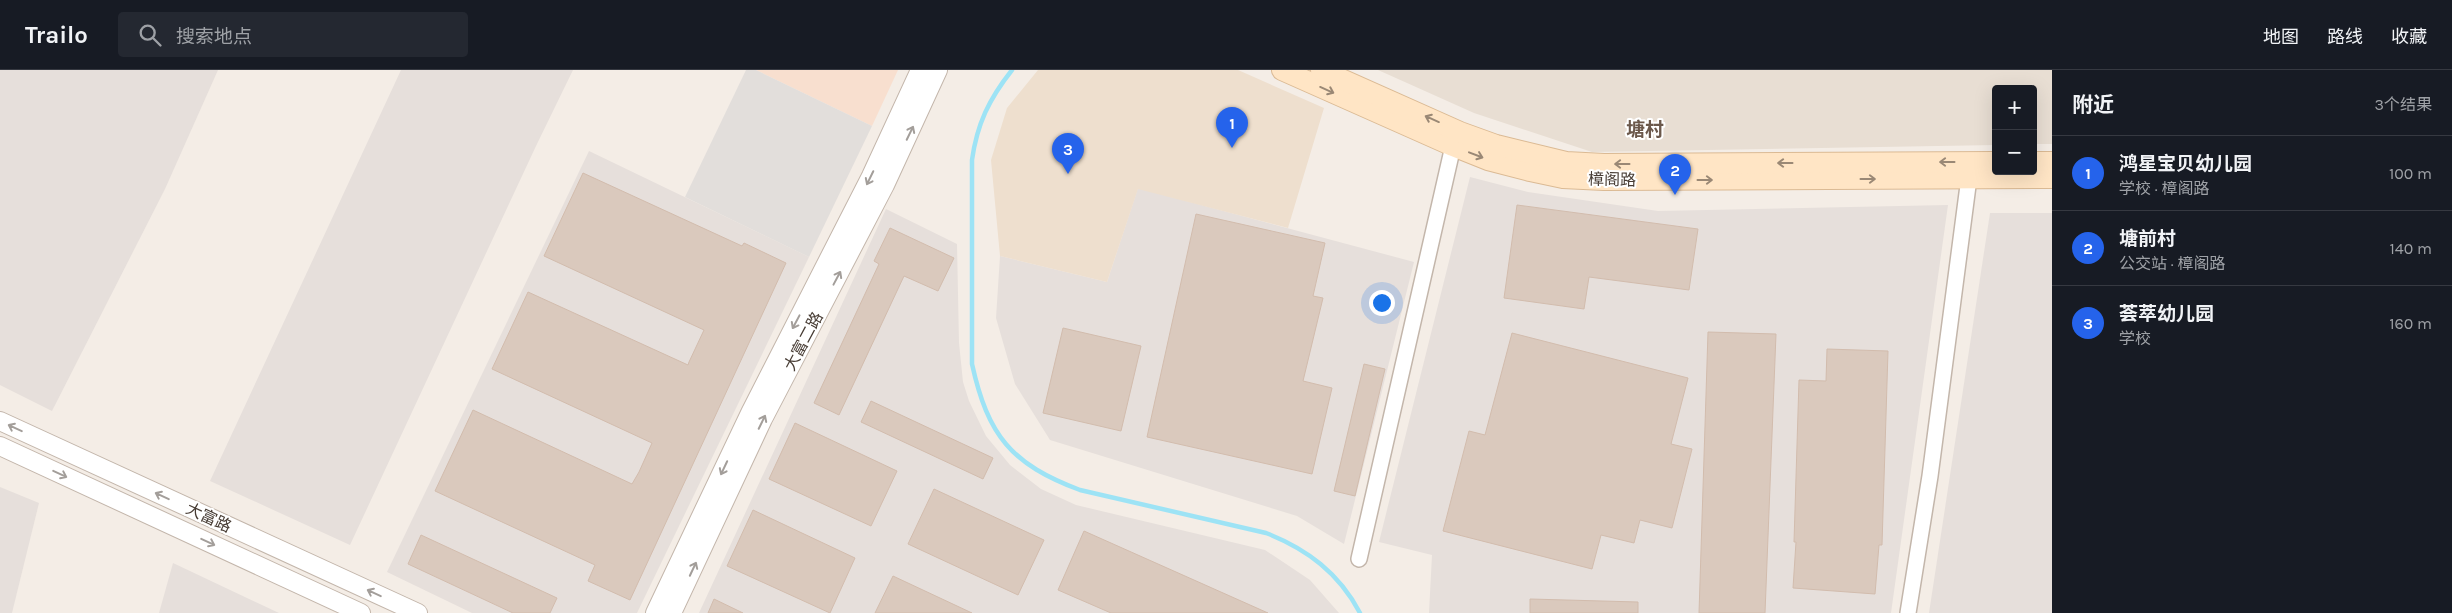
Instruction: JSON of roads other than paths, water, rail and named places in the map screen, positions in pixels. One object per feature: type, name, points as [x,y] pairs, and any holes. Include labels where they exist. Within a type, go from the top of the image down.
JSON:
[{"type":"main road","name":"樟阁路","points":[[1282,70],[1488,160],[1530,172],[1563,178],[1604,180],[2052,178]]},
{"type":"main road","name":"樟阁路","points":[[1321,70],[1478,139],[1533,155],[1566,162],[1604,164],[1992,162]]},
{"type":"main road","points":[[2037,162],[2052,162]]},
{"type":"street","name":"大富二路","points":[[655,613],[754,405],[867,184],[920,70]]},
{"type":"street","name":"大富二路","points":[[672,613],[763,419],[885,184],[938,70]]},
{"type":"street","points":[[1359,559],[1453,146]]},
{"type":"street","points":[[1908,613],[1930,476],[1969,178]]},
{"type":"street","name":"大富路","points":[[0,421],[418,613]]},
{"type":"street","name":"大富路","points":[[0,446],[361,613]]},
{"type":"waterway","points":[[1012,70],[985,112],[977,135],[972,160],[972,364],[978,389],[995,429],[1020,458],[1056,480],[1080,490],[1266,533],[1281,539],[1308,555],[1332,574],[1352,599],[1360,613]]},
{"type":"place","name":"鸿星宝贝幼儿园","points":[[1232,148]]},
{"type":"place","name":"荟萃幼儿园","points":[[1068,174]]},
{"type":"place","name":"塘前村","points":[[1675,195]]},
{"type":"district","name":"塘村","points":[[1645,129]]}]
